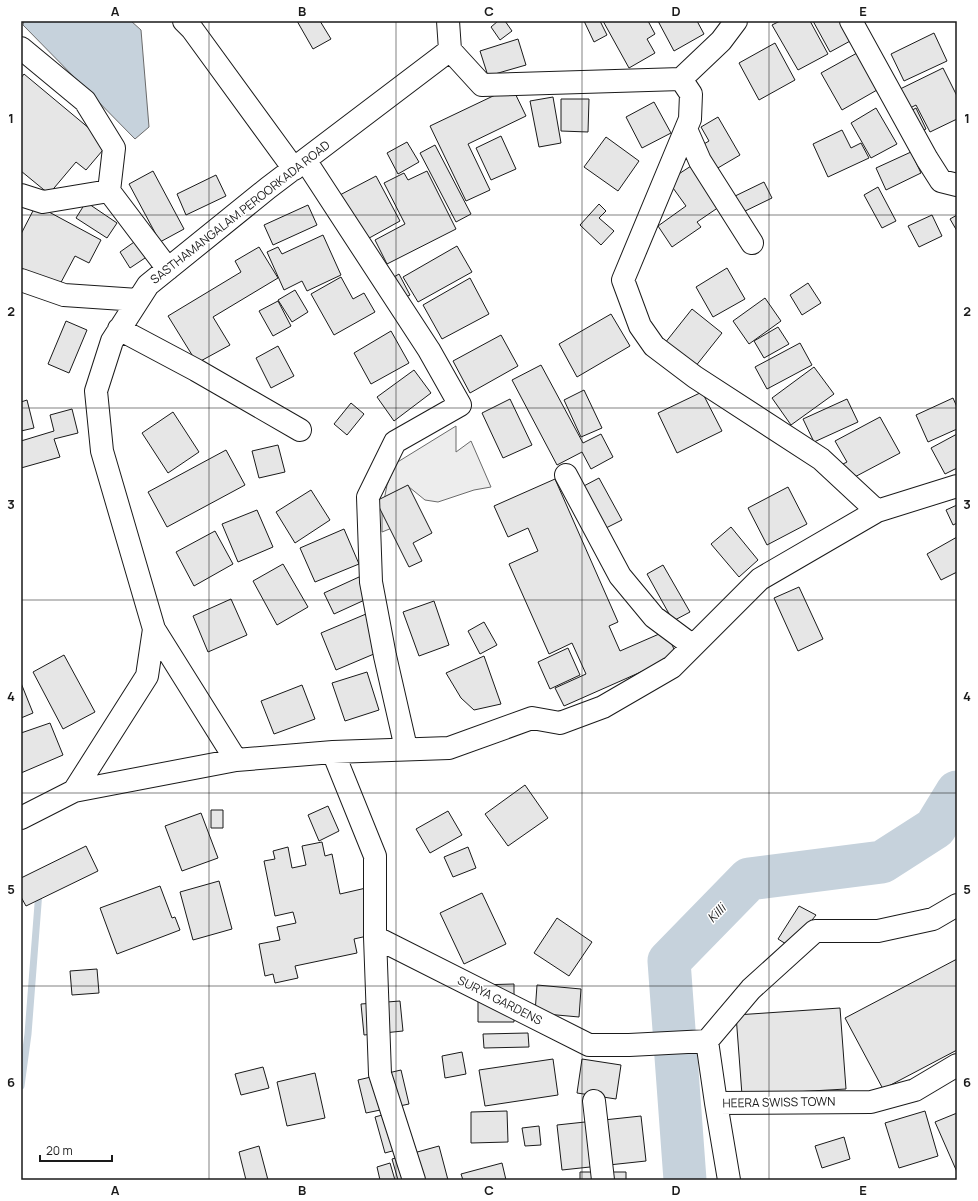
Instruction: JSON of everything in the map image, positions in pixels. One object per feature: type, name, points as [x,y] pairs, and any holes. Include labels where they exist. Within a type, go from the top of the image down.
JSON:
[{"type":"street","points":[[184,21],[192,28],[299,164],[429,350],[460,405],[395,442],[368,497],[371,582],[385,656],[406,748]]},
{"type":"street","points":[[448,21],[450,50],[482,85],[680,79],[721,41],[736,21]]},
{"type":"street","points":[[851,21],[927,159],[941,181],[957,185]]},
{"type":"street","points":[[21,48],[85,101],[114,148],[109,190],[168,269]]},
{"type":"street","name":"SASTHAMANGALAM PEROORKADA ROAD","points":[[74,791],[147,676],[154,629],[102,451],[96,391],[112,341],[148,285],[299,164],[450,50]]},
{"type":"street","points":[[680,79],[690,94],[690,119],[623,280],[640,326],[654,346],[695,377],[821,459],[877,511]]},
{"type":"street","points":[[686,129],[700,161],[752,243]]},
{"type":"street","points":[[21,195],[43,202],[109,190]]},
{"type":"street","points":[[21,280],[64,295],[138,300]]},
{"type":"street","points":[[119,329],[196,370],[300,430]]},
{"type":"street","points":[[566,475],[620,576],[654,617],[693,646]]},
{"type":"street","points":[[21,818],[74,791],[236,760],[333,752],[406,748],[449,748],[532,718],[560,722],[603,707],[672,667],[760,579],[877,511],[957,486]]},
{"type":"street","points":[[154,629],[236,760]]},
{"type":"street","points":[[333,752],[375,856],[374,937],[380,1074],[414,1180]]},
{"type":"street","points":[[707,1041],[751,989],[815,931],[878,931],[933,919],[957,905]]},
{"type":"street","name":"SURYA GARDENS","points":[[374,937],[589,1045],[629,1045],[707,1041]]},
{"type":"street","name":"HEERA SWISS TOWN","points":[[707,1041],[716,1103],[871,1102],[915,1090],[957,1065]]},
{"type":"street","points":[[594,1101],[603,1180]]},
{"type":"street","points":[[716,1103],[729,1180]]},
{"type":"shaded area","points":[[24,21],[131,21],[141,30],[149,127],[135,139],[23,25]]},
{"type":"shaded area","points":[[456,426],[456,452],[471,441],[491,487],[474,490],[438,502],[425,500],[409,487],[392,528],[382,532],[382,511],[387,485],[396,463]]},
{"type":"building","points":[[297,21],[320,21],[331,39],[313,49]]},
{"type":"building","points":[[498,21],[505,21],[512,31],[500,40],[491,27]]},
{"type":"building","points":[[584,21],[600,21],[607,35],[594,42]]},
{"type":"building","points":[[603,21],[648,21],[655,34],[647,39],[655,53],[629,68]]},
{"type":"building","points":[[658,21],[697,21],[704,34],[674,51]]},
{"type":"building","points":[[780,21],[810,21],[828,54],[798,70],[772,25]]},
{"type":"building","points":[[813,21],[841,21],[852,40],[830,52]]},
{"type":"building","points":[[934,33],[947,61],[904,81],[891,54]]},
{"type":"building","points":[[518,39],[526,65],[488,76],[480,51]]},
{"type":"building","points":[[775,43],[795,80],[759,100],[739,63]]},
{"type":"building","points":[[857,53],[877,90],[842,110],[821,73]]},
{"type":"building","points":[[943,68],[957,96],[957,119],[930,132],[916,105],[904,111],[894,92]]},
{"type":"building","points":[[24,74],[108,144],[86,170],[76,162],[49,194],[21,171],[21,78]]},
{"type":"building","points":[[512,87],[526,116],[468,144],[490,190],[466,201],[430,126]]},
{"type":"building","points":[[553,97],[561,143],[539,147],[530,101]]},
{"type":"building","points":[[561,99],[589,99],[588,132],[561,131]]},
{"type":"building","points":[[654,102],[671,133],[642,148],[626,117]]},
{"type":"building","points":[[876,108],[897,144],[871,158],[851,123]]},
{"type":"building","points":[[916,108],[926,129],[915,134],[905,114]]},
{"type":"building","points":[[718,117],[740,155],[711,172],[697,148],[709,141],[701,127]]},
{"type":"building","points":[[842,130],[851,148],[861,143],[869,158],[828,177],[813,144]]},
{"type":"building","points":[[501,136],[516,169],[491,180],[476,148]]},
{"type":"building","points":[[606,137],[639,161],[618,191],[584,167]]},
{"type":"building","points":[[407,142],[419,162],[398,174],[387,153]]},
{"type":"building","points":[[435,145],[471,214],[456,222],[420,153]]},
{"type":"building","points":[[911,152],[921,173],[886,190],[876,168]]},
{"type":"building","points":[[691,166],[719,207],[697,222],[701,227],[672,247],[658,226],[686,206],[668,181]]},
{"type":"building","points":[[153,171],[184,229],[160,242],[129,184]]},
{"type":"building","points":[[427,171],[456,229],[387,264],[375,240],[405,224],[384,183],[404,173],[408,180]]},
{"type":"building","points":[[216,175],[226,196],[186,215],[177,194]]},
{"type":"building","points":[[376,176],[400,221],[362,242],[338,196]]},
{"type":"building","points":[[764,182],[772,198],[739,214],[731,198]]},
{"type":"building","points":[[878,187],[896,221],[882,228],[864,195]]},
{"type":"building","points":[[86,202],[117,223],[107,238],[76,218]]},
{"type":"building","points":[[599,204],[606,211],[599,218],[614,231],[601,245],[580,225]]},
{"type":"building","points":[[36,205],[101,240],[89,263],[75,256],[58,288],[21,268],[21,234]]},
{"type":"building","points":[[308,205],[317,225],[273,245],[264,225]]},
{"type":"building","points":[[932,215],[942,236],[919,247],[908,226]]},
{"type":"building","points":[[957,215],[957,231],[950,219]]},
{"type":"building","points":[[323,235],[341,275],[307,291],[302,281],[284,290],[267,252],[278,247],[282,254]]},
{"type":"building","points":[[137,240],[148,256],[130,268],[120,252]]},
{"type":"building","points":[[457,246],[472,272],[418,302],[403,277]]},
{"type":"building","points":[[259,247],[278,278],[213,317],[230,345],[197,363],[168,316],[241,272],[235,261]]},
{"type":"building","points":[[727,268],[745,299],[713,317],[696,287]]},
{"type":"building","points":[[399,274],[410,295],[398,301],[387,281]]},
{"type":"building","points":[[341,277],[353,299],[364,293],[375,312],[334,335],[311,294]]},
{"type":"building","points":[[470,278],[489,314],[442,339],[423,305]]},
{"type":"building","points":[[808,283],[821,303],[802,315],[790,295]]},
{"type":"building","points":[[295,290],[308,312],[292,322],[278,300]]},
{"type":"building","points":[[765,298],[781,321],[749,344],[733,321]]},
{"type":"building","points":[[278,301],[291,326],[273,336],[259,311]]},
{"type":"building","points":[[692,309],[722,333],[695,367],[665,343]]},
{"type":"building","points":[[611,314],[630,346],[577,377],[559,344]]},
{"type":"building","points":[[66,321],[87,330],[69,373],[48,364]]},
{"type":"building","points":[[778,327],[789,344],[764,358],[754,341]]},
{"type":"building","points":[[391,331],[409,363],[371,384],[354,353]]},
{"type":"building","points":[[501,335],[518,366],[470,393],[453,361]]},
{"type":"building","points":[[800,343],[812,365],[767,389],[755,367]]},
{"type":"building","points":[[278,346],[294,376],[271,388],[256,358]]},
{"type":"building","points":[[541,365],[583,443],[601,434],[613,457],[591,469],[582,452],[557,465],[512,380]]},
{"type":"building","points":[[814,367],[834,394],[791,425],[772,398]]},
{"type":"building","points":[[414,370],[431,393],[394,421],[377,397]]},
{"type":"building","points":[[584,390],[602,428],[581,437],[564,400]]},
{"type":"building","points":[[702,392],[722,431],[677,453],[658,413]]},
{"type":"building","points":[[953,398],[957,407],[957,429],[928,442],[916,415]]},
{"type":"building","points":[[510,399],[532,445],[503,458],[482,413]]},
{"type":"building","points":[[847,399],[858,422],[814,442],[803,419]]},
{"type":"building","points":[[27,400],[34,428],[21,431],[21,402]]},
{"type":"building","points":[[351,403],[364,414],[347,435],[334,424]]},
{"type":"building","points":[[72,409],[78,433],[54,439],[60,457],[21,468],[21,441],[54,431],[50,415]]},
{"type":"building","points":[[173,412],[199,452],[168,473],[142,433]]},
{"type":"building","points":[[880,417],[900,453],[849,480],[841,465],[847,462],[835,441]]},
{"type":"building","points":[[957,434],[957,468],[945,474],[931,448]]},
{"type":"building","points":[[278,445],[285,472],[259,478],[252,451]]},
{"type":"building","points":[[226,450],[245,485],[167,527],[148,492]]},
{"type":"building","points":[[599,478],[622,520],[602,530],[580,488]]},
{"type":"building","points":[[555,479],[618,622],[609,626],[620,651],[666,631],[677,656],[564,706],[555,688],[586,674],[572,643],[549,654],[509,564],[538,551],[528,528],[508,537],[494,506]]},
{"type":"building","points":[[408,485],[432,533],[413,543],[422,561],[409,567],[376,501]]},
{"type":"building","points":[[788,487],[807,524],[767,545],[748,508]]},
{"type":"building","points":[[311,490],[330,520],[295,543],[276,512]]},
{"type":"building","points":[[957,505],[957,523],[953,525],[946,510]]},
{"type":"building","points":[[257,510],[273,547],[238,562],[222,524]]},
{"type":"building","points":[[731,527],[758,560],[739,577],[711,544]]},
{"type":"building","points":[[344,529],[359,564],[315,582],[300,548]]},
{"type":"building","points":[[215,531],[233,564],[194,586],[176,552]]},
{"type":"building","points":[[957,537],[957,572],[941,580],[927,554]]},
{"type":"building","points":[[283,564],[308,607],[277,625],[253,581]]},
{"type":"building","points":[[663,565],[690,612],[673,621],[647,574]]},
{"type":"building","points":[[359,577],[369,598],[334,614],[324,593]]},
{"type":"building","points":[[799,587],[823,639],[798,651],[774,598]]},
{"type":"building","points":[[231,599],[247,635],[208,652],[193,616]]},
{"type":"building","points":[[434,601],[449,645],[419,656],[403,612]]},
{"type":"building","points":[[366,614],[381,651],[336,670],[321,633]]},
{"type":"building","points":[[484,622],[497,645],[480,654],[468,631]]},
{"type":"building","points":[[568,648],[580,675],[550,689],[538,662]]},
{"type":"building","points":[[64,655],[95,712],[63,729],[33,672]]},
{"type":"building","points":[[484,656],[501,704],[474,710],[461,698],[446,673]]},
{"type":"building","points":[[367,672],[379,710],[345,721],[332,683]]},
{"type":"building","points":[[21,683],[33,713],[21,718]]},
{"type":"building","points":[[302,685],[315,719],[274,734],[261,701]]},
{"type":"building","points":[[50,723],[63,755],[21,773],[21,733]]},
{"type":"building","points":[[525,785],[548,818],[508,846],[485,814]]},
{"type":"building","points":[[328,806],[339,831],[319,841],[308,815]]},
{"type":"building","points":[[211,810],[223,810],[223,828],[211,828]]},
{"type":"building","points":[[448,811],[462,835],[430,853],[416,829]]},
{"type":"building","points":[[201,813],[218,858],[182,871],[165,826]]},
{"type":"building","points":[[322,842],[325,856],[332,854],[340,894],[366,888],[376,934],[354,939],[357,953],[295,966],[298,978],[275,983],[273,974],[265,976],[259,944],[280,940],[277,927],[296,923],[293,912],[275,916],[264,861],[275,859],[273,851],[288,847],[292,868],[306,865],[302,846]]},
{"type":"building","points":[[86,846],[98,871],[26,906],[21,897],[21,878]]},
{"type":"building","points":[[468,847],[476,868],[453,877],[444,857]]},
{"type":"building","points":[[219,881],[232,929],[193,940],[180,892]]},
{"type":"building","points":[[160,886],[172,918],[175,917],[180,930],[117,954],[100,908]]},
{"type":"building","points":[[482,893],[506,944],[464,964],[440,913]]},
{"type":"building","points":[[799,906],[816,915],[791,947],[778,939]]},
{"type":"building","points":[[557,918],[592,942],[569,976],[534,953]]},
{"type":"building","points":[[957,959],[957,1050],[883,1089],[845,1018]]},
{"type":"building","points":[[97,969],[99,993],[72,995],[70,971]]},
{"type":"building","points":[[514,984],[514,1022],[478,1022],[478,985]]},
{"type":"building","points":[[537,985],[581,989],[579,1017],[535,1013]]},
{"type":"building","points":[[400,1001],[403,1031],[364,1035],[361,1004]]},
{"type":"building","points":[[840,1008],[846,1089],[742,1095],[736,1015]]},
{"type":"building","points":[[528,1033],[529,1047],[484,1048],[483,1034]]},
{"type":"building","points":[[462,1052],[466,1074],[445,1078],[442,1056]]},
{"type":"building","points":[[553,1059],[558,1095],[485,1106],[479,1070]]},
{"type":"building","points":[[582,1059],[621,1065],[616,1099],[577,1093]]},
{"type":"building","points":[[263,1067],[269,1088],[241,1095],[235,1074]]},
{"type":"building","points":[[401,1070],[409,1104],[366,1113],[358,1080]]},
{"type":"building","points":[[315,1073],[325,1118],[287,1126],[277,1082]]},
{"type":"building","points":[[400,1110],[410,1146],[385,1153],[375,1117]]},
{"type":"building","points":[[507,1111],[508,1142],[471,1143],[471,1112]]},
{"type":"building","points":[[925,1111],[938,1156],[899,1168],[885,1123]]},
{"type":"building","points":[[957,1113],[957,1172],[935,1122]]},
{"type":"building","points":[[641,1116],[646,1161],[562,1170],[557,1125]]},
{"type":"building","points":[[539,1126],[541,1145],[525,1146],[522,1128]]},
{"type":"building","points":[[844,1137],[850,1159],[822,1168],[815,1146]]},
{"type":"building","points":[[259,1146],[268,1180],[246,1180],[239,1152]]},
{"type":"building","points":[[439,1146],[448,1180],[398,1180],[392,1159]]},
{"type":"building","points":[[390,1163],[395,1180],[380,1180],[377,1167]]},
{"type":"building","points":[[502,1163],[506,1180],[463,1180],[461,1174]]},
{"type":"building","points":[[580,1172],[626,1172],[626,1180],[580,1180]]},
{"type":"waterway","name":"Killi","points":[[685,1180],[669,961],[749,879],[882,862],[935,828],[957,792]]},
{"type":"waterway","points":[[21,1086],[28,1034],[39,891]]}]
